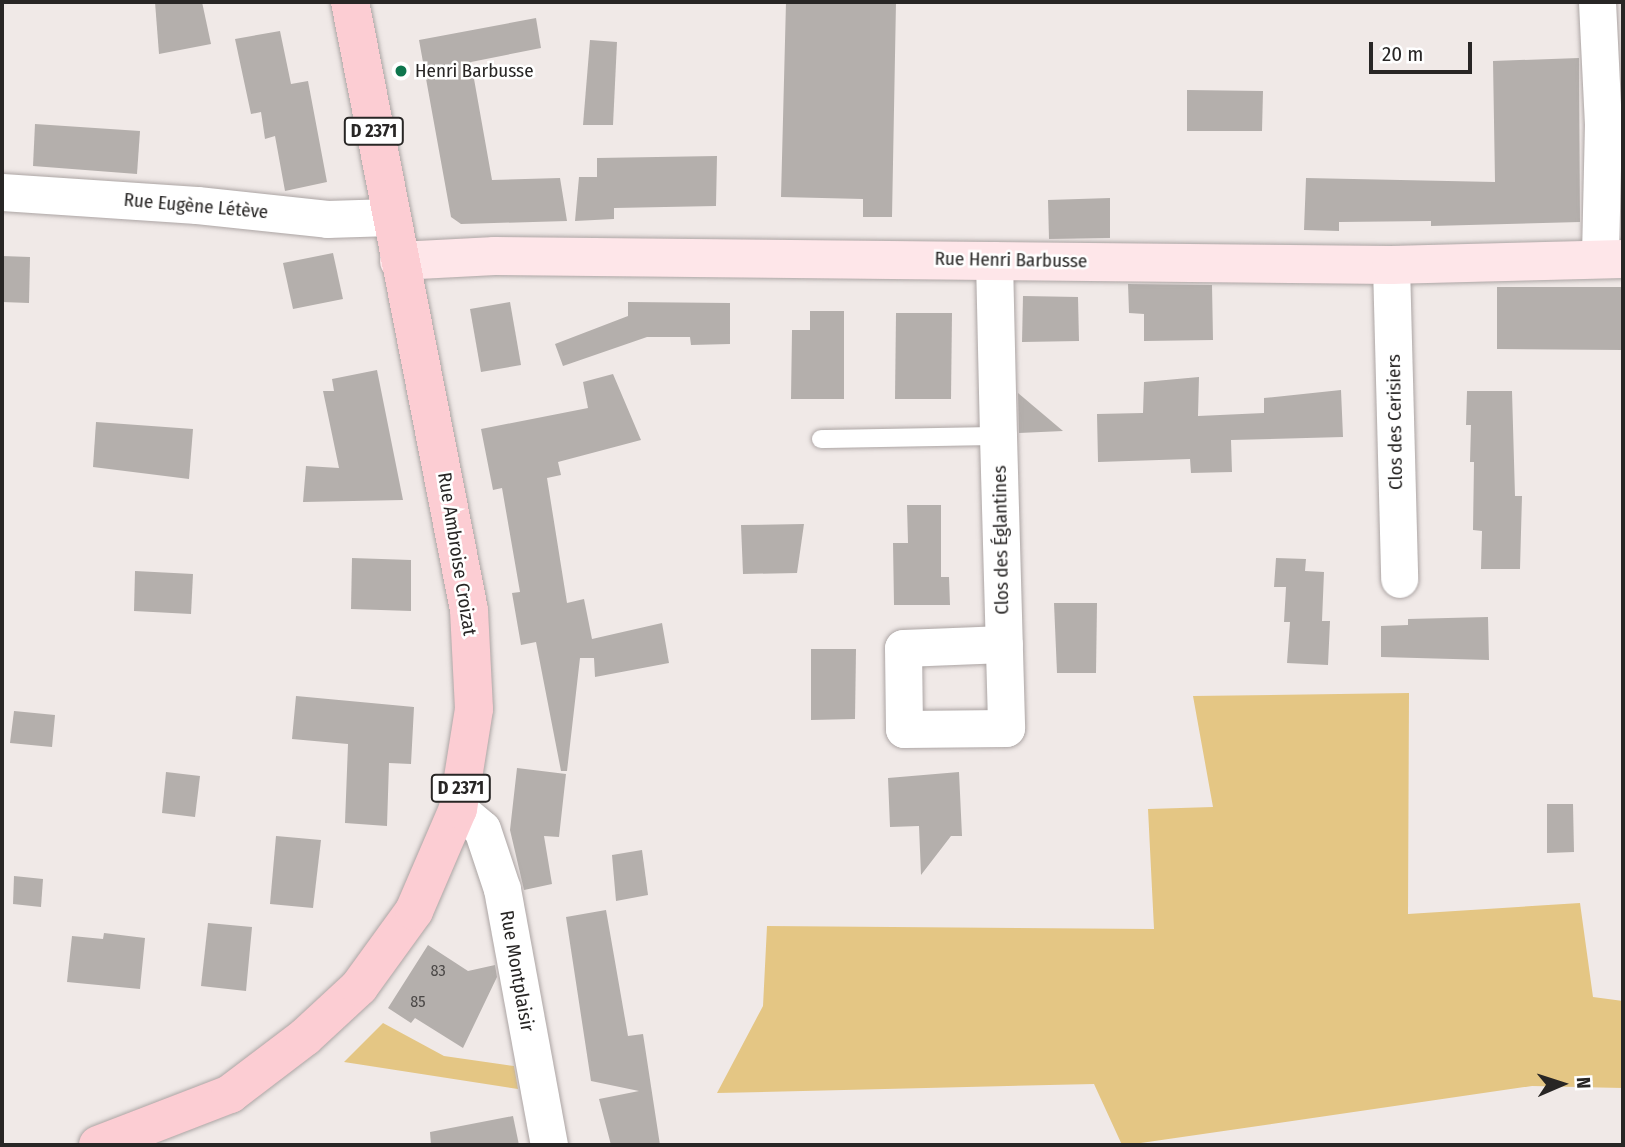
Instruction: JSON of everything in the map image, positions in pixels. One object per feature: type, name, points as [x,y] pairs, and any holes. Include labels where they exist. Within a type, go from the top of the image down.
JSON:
[{"type":"main road","name":"Rue Ambroise Croizat","points":[[98,1145],[230,1094],[306,1037],[359,988],[414,911],[458,809],[474,709],[469,610],[350,2]]},
{"type":"street","points":[[1597,2],[1612,258]]},
{"type":"street","name":"Rue Eugène Létève","points":[[2,192],[197,205],[327,219],[391,217]]},
{"type":"street","name":"Rue Henri Barbusse","points":[[399,261],[495,256],[1391,265],[1612,258]]},
{"type":"street","name":"Clos des Églantines","points":[[994,260],[1003,644]]},
{"type":"street","name":"Clos des Cerisiers","points":[[1391,265],[1399,579]]},
{"type":"street","name":"Rue Montplaisir","points":[[458,809],[482,829],[502,888],[549,1145]]},
{"type":"lane","points":[[821,439],[998,436]]},
{"type":"shaded area","points":[[1409,693],[1408,914],[1580,903],[1593,997],[1623,1001],[1623,1088],[1532,1086],[1127,1145],[1122,1145],[1094,1084],[717,1093],[763,1006],[767,926],[1154,929],[1148,809],[1213,807],[1193,696]]},
{"type":"shaded area","points":[[383,1023],[444,1056],[514,1066],[518,1089],[344,1062]]},
{"type":"building","points":[[155,2],[202,2],[211,44],[159,54]]},
{"type":"building","points":[[786,2],[896,2],[892,217],[863,217],[863,199],[781,197]]},
{"type":"building","points":[[536,18],[541,48],[471,62],[492,180],[560,178],[567,221],[461,224],[451,217],[419,40]]},
{"type":"building","points":[[280,31],[291,84],[308,81],[327,182],[285,191],[275,136],[265,139],[261,112],[251,114],[235,39]]},
{"type":"building","points":[[590,40],[617,42],[613,125],[583,125]]},
{"type":"building","points":[[1579,58],[1580,222],[1431,226],[1431,221],[1339,222],[1339,231],[1304,230],[1306,178],[1495,182],[1493,61]]},
{"type":"building","points":[[1187,90],[1263,91],[1262,131],[1187,131]]},
{"type":"building","points":[[35,124],[140,131],[137,174],[33,166]]},
{"type":"building","points":[[717,156],[716,206],[614,208],[614,219],[575,221],[579,177],[597,177],[597,158]]},
{"type":"building","points":[[1110,198],[1110,238],[1049,239],[1048,200]]},
{"type":"building","points":[[333,253],[343,299],[293,309],[283,263]]},
{"type":"building","points":[[2,256],[30,257],[29,303],[2,302]]},
{"type":"building","points":[[1128,284],[1212,285],[1213,340],[1144,341],[1144,314],[1129,313]]},
{"type":"building","points":[[1497,287],[1623,287],[1622,350],[1497,349]]},
{"type":"building","points":[[1023,296],[1078,297],[1079,341],[1022,342]]},
{"type":"building","points":[[510,302],[521,365],[481,372],[470,309]]},
{"type":"building","points":[[628,302],[730,303],[730,344],[691,345],[690,337],[647,337],[563,366],[555,344],[628,316]]},
{"type":"building","points":[[810,311],[844,311],[844,399],[791,399],[792,330],[810,330]]},
{"type":"building","points":[[896,313],[952,313],[951,399],[895,399]]},
{"type":"building","points":[[377,370],[403,500],[303,502],[306,466],[339,468],[323,391],[334,391],[332,379]]},
{"type":"building","points":[[613,374],[641,440],[558,462],[561,475],[547,478],[567,603],[584,599],[592,639],[662,623],[669,663],[595,677],[594,658],[580,658],[567,771],[561,771],[536,642],[521,645],[512,593],[520,592],[502,488],[493,490],[481,429],[588,408],[583,382]]},
{"type":"building","points":[[1199,377],[1198,416],[1264,413],[1264,398],[1341,390],[1343,437],[1231,440],[1232,472],[1191,473],[1190,459],[1098,462],[1097,414],[1143,413],[1144,382]]},
{"type":"building","points":[[1467,391],[1512,391],[1515,496],[1522,496],[1520,569],[1481,569],[1482,531],[1473,530],[1474,462],[1470,462],[1471,425],[1466,425]]},
{"type":"building","points":[[1018,393],[1063,431],[1019,433]]},
{"type":"building","points":[[96,422],[193,429],[189,479],[93,467]]},
{"type":"building","points":[[907,505],[941,505],[941,577],[949,577],[950,605],[894,605],[893,543],[908,543]]},
{"type":"building","points":[[804,524],[797,573],[743,574],[741,525]]},
{"type":"building","points":[[352,558],[411,560],[411,611],[351,609]]},
{"type":"building","points":[[1276,558],[1306,559],[1305,571],[1324,572],[1322,621],[1330,621],[1328,665],[1287,663],[1290,622],[1284,622],[1286,587],[1274,587]]},
{"type":"building","points":[[135,571],[193,574],[191,614],[134,611]]},
{"type":"building","points":[[1054,603],[1097,603],[1096,673],[1057,673]]},
{"type":"building","points":[[1488,617],[1489,660],[1381,657],[1381,626],[1408,625],[1408,619]]},
{"type":"building","points":[[811,649],[856,649],[855,719],[811,720]]},
{"type":"building","points":[[296,696],[414,707],[411,764],[389,763],[387,826],[345,823],[348,744],[292,739]]},
{"type":"building","points":[[14,711],[55,715],[52,747],[10,743]]},
{"type":"building","points":[[517,768],[566,774],[559,837],[544,836],[552,884],[524,890],[510,830]]},
{"type":"building","points":[[166,772],[200,776],[195,817],[162,813]]},
{"type":"building","points":[[959,772],[962,836],[951,836],[921,875],[919,826],[890,827],[888,778]]},
{"type":"building","points":[[1547,804],[1573,804],[1574,852],[1547,853]]},
{"type":"building","points":[[276,836],[321,840],[313,908],[270,904]]},
{"type":"building","points":[[642,850],[648,895],[616,901],[612,855]]},
{"type":"building","points":[[14,876],[43,879],[41,907],[13,904]]},
{"type":"building","points":[[606,910],[628,1036],[643,1034],[660,1145],[611,1145],[599,1099],[639,1091],[591,1081],[566,917]]},
{"type":"building","points":[[208,923],[252,927],[246,991],[201,986]]},
{"type":"building","points":[[104,933],[145,938],[140,989],[67,982],[72,936],[103,939]]},
{"type":"building","points":[[428,945],[468,971],[495,965],[497,977],[463,1048],[415,1018],[411,1023],[388,1008]]},
{"type":"building","points":[[513,1116],[519,1145],[431,1145],[430,1132]]},
{"type":"place","name":"Henri Barbusse","points":[[401,71]]}]
